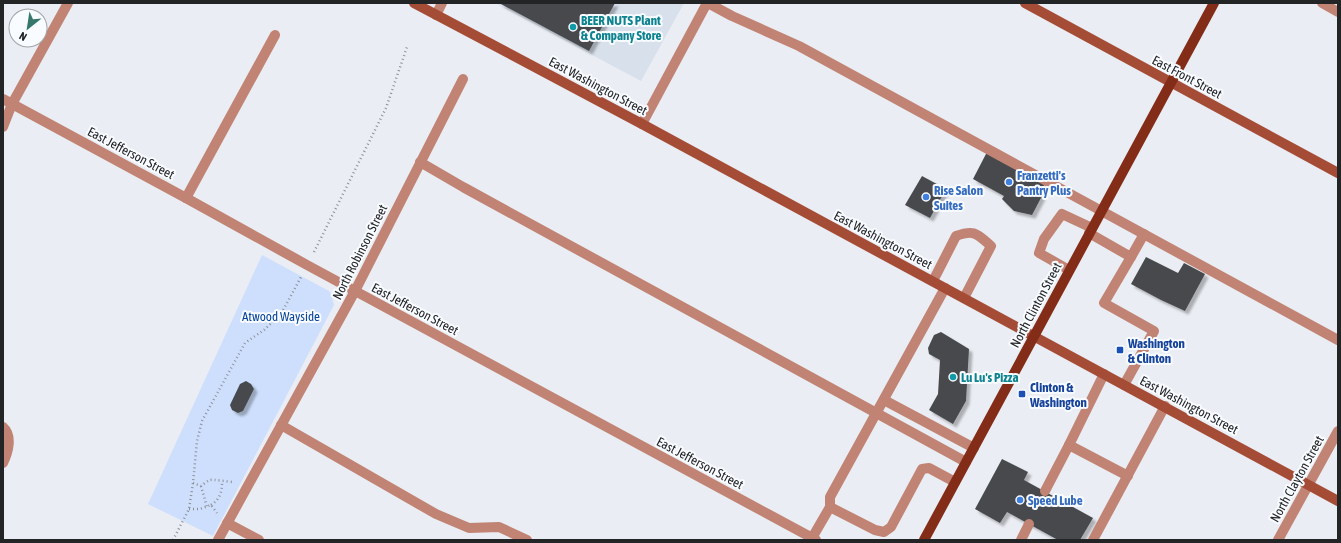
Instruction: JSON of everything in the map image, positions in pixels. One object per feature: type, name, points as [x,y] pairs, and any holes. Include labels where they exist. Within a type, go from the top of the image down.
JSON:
[{"type":"main road","name":"East Washington Street","points":[[414,3],[642,124],[1338,501]]},
{"type":"main road","name":"East Front Street","points":[[1025,3],[1338,173]]},
{"type":"main road","name":"North Clinton Street","points":[[924,540],[1214,3]]},
{"type":"street","points":[[3,127],[8,102],[68,3]]},
{"type":"street","points":[[436,15],[442,3]]},
{"type":"street","points":[[642,124],[708,3],[732,16],[799,46],[1338,340]]},
{"type":"street","points":[[1322,3],[1338,12]]},
{"type":"street","points":[[186,198],[275,35]]},
{"type":"street","name":"North Robinson Street","points":[[218,540],[355,291],[463,79]]},
{"type":"street","name":"East Jefferson Street","points":[[8,102],[186,198],[307,266],[814,539]]},
{"type":"street","points":[[420,162],[463,187],[966,462]]},
{"type":"street","points":[[1069,270],[1039,253],[1044,239],[1062,214],[1131,257]]},
{"type":"street","points":[[933,281],[956,236],[966,232],[976,233],[991,246],[964,298]]},
{"type":"street","points":[[1124,385],[1154,331],[1104,303],[1144,234]]},
{"type":"street","points":[[814,539],[830,507],[830,497],[945,288]]},
{"type":"street","points":[[1045,491],[1104,374]]},
{"type":"street","points":[[884,400],[974,448]]},
{"type":"street","points":[[1093,540],[1165,406]]},
{"type":"street","points":[[281,425],[436,514],[469,528],[499,527],[527,540]]},
{"type":"street","points":[[3,427],[7,430],[8,440],[8,453],[3,463]]},
{"type":"street","name":"North Clayton Street","points":[[1278,540],[1338,431]]},
{"type":"street","points":[[1069,445],[1128,476]]},
{"type":"street","points":[[830,507],[875,530],[884,532],[891,528],[922,469],[929,468],[956,482]]},
{"type":"street","points":[[227,523],[259,540]]},
{"type":"street","points":[[1021,540],[1029,524]]},
{"type":"path","points":[[173,540],[189,509],[197,440],[202,421],[245,343],[264,330],[280,314],[307,266],[386,108],[407,46]]},
{"type":"path","points":[[201,486],[208,481],[213,480],[222,482],[239,482],[248,485]]},
{"type":"path","points":[[193,482],[201,486],[207,507]]},
{"type":"path","points":[[189,509],[200,509],[207,507],[219,499],[222,482]]},
{"type":"path","points":[[211,505],[221,519],[227,523]]},
{"type":"shaded area","points":[[495,3],[684,3],[641,81]]},
{"type":"green space","name":"Atwood Wayside","points":[[262,255],[329,291],[334,305],[213,536],[148,504]]},
{"type":"building","name":"BEER NUTS Plant & Company Store","points":[[499,3],[615,3],[589,51]]},
{"type":"building","name":"Franzetti's Pantry Plus","points":[[987,152],[1045,184],[1039,194],[1042,196],[1032,215],[1014,211],[1002,199],[1004,196],[973,179]]},
{"type":"building","name":"Rise Salon Suites","points":[[922,176],[946,189],[930,218],[905,205]]},
{"type":"building","points":[[1146,257],[1178,273],[1184,263],[1205,274],[1185,311],[1131,284]]},
{"type":"building","name":"Lu Lu's Pizza","points":[[941,332],[969,349],[966,401],[953,424],[929,410],[938,394],[940,360],[929,354],[928,348],[934,335]]},
{"type":"building","points":[[246,381],[251,384],[254,389],[243,411],[238,413],[232,410],[230,405],[240,384]]},
{"type":"building","name":"Speed Lube","points":[[1002,459],[1028,472],[1024,480],[1093,518],[1080,540],[1058,540],[1007,512],[1000,523],[975,509]]},
{"type":"place","name":"BEER NUTS Plant & Company Store","points":[[573,27]]},
{"type":"place","name":"Franzetti's Pantry Plus","points":[[1009,182]]},
{"type":"place","name":"Rise Salon Suites","points":[[926,197]]},
{"type":"place","name":"Washington & Clinton","points":[[1120,350]]},
{"type":"place","name":"Lu Lu's Pizza","points":[[953,377]]},
{"type":"place","name":"Clinton & Washington","points":[[1022,394]]},
{"type":"place","name":"Speed Lube","points":[[1020,500]]}]
